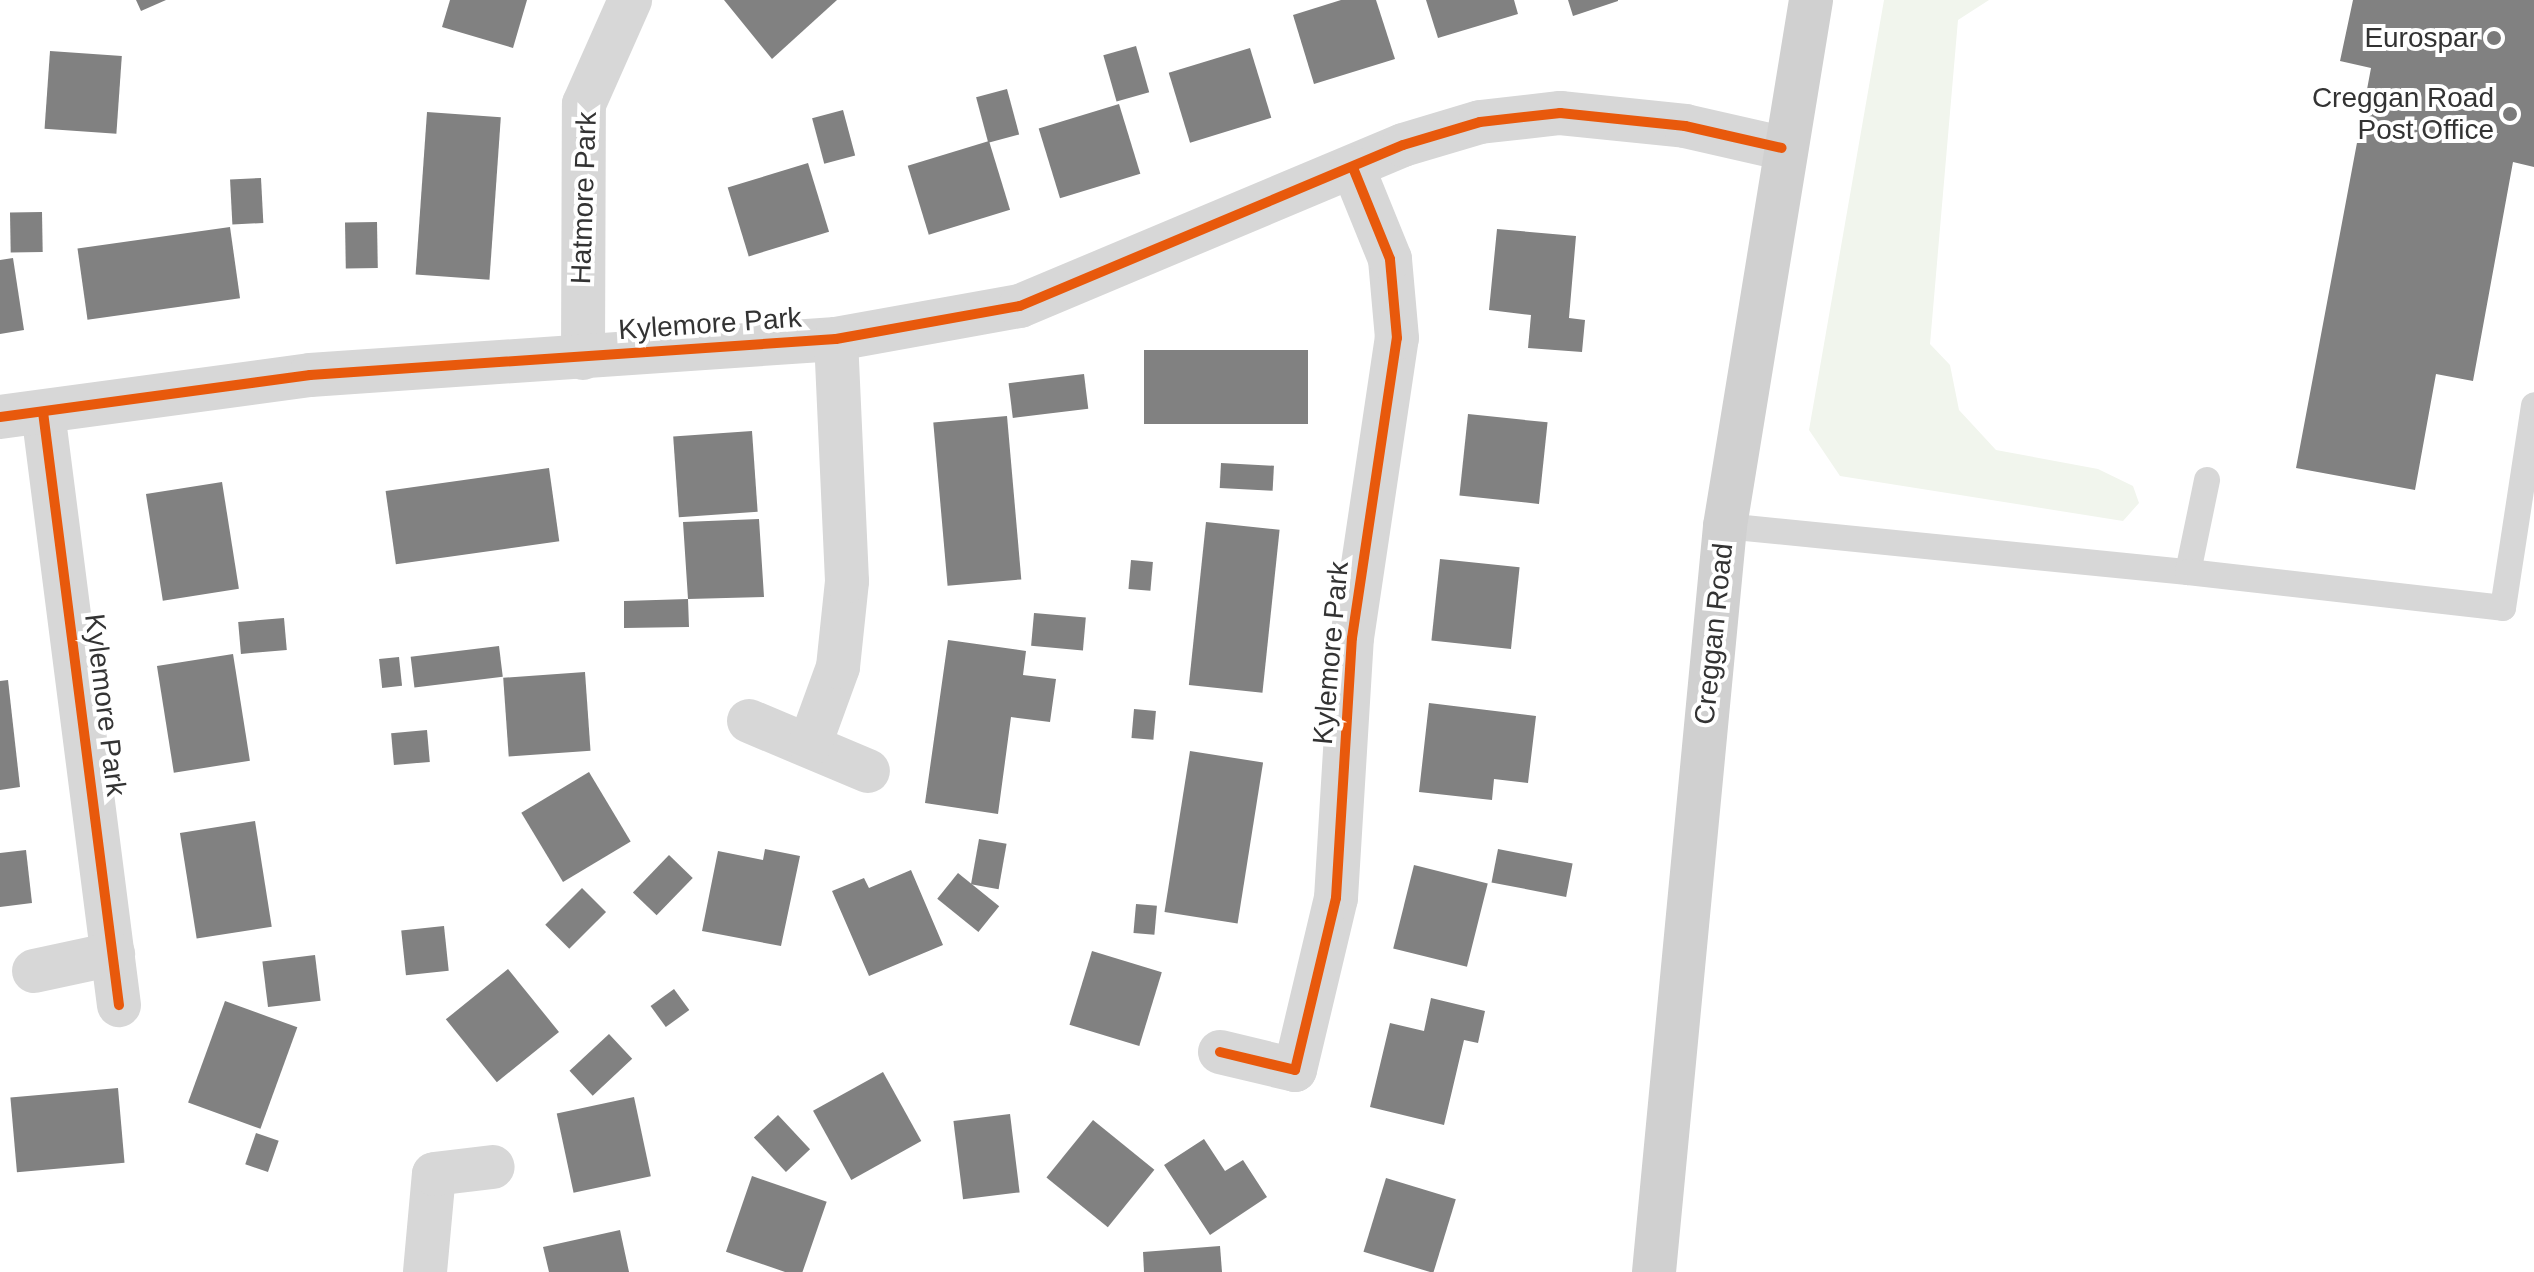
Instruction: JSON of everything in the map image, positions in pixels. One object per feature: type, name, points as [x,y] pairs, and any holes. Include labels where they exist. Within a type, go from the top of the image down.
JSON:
[{"type":"main road","name":"Creggan Road","points":[[1654,1272],[1725,526],[1782,148],[1811,0]]},
{"type":"street","name":"Hatmore Park","points":[[583,358],[584,104],[630,0]]},
{"type":"street","name":"Kylemore Park","points":[[0,417],[310,375],[836,339],[1020,306],[1353,168],[1480,122],[1560,113],[1685,126],[1782,148]]},
{"type":"street","name":"Kylemore Park","points":[[1220,1052],[1295,1070],[1336,898],[1352,638],[1397,338],[1390,259],[1353,168]]},
{"type":"street","name":"Kylemore Park","points":[[810,744],[838,667],[847,581],[836,339]]},
{"type":"street","name":"Kylemore Park","points":[[43,412],[119,1005]]},
{"type":"street","points":[[749,721],[810,744],[868,771]]},
{"type":"street","points":[[34,971],[113,954]]},
{"type":"street","points":[[425,1272],[434,1174],[493,1167]]},
{"type":"lane","points":[[1725,526],[2188,572],[2503,608],[2534,405]]},
{"type":"lane","points":[[2188,572],[2207,480]]},
{"type":"shaded area","points":[[1884,0],[1989,0],[1958,20],[1930,344],[1950,365],[1959,410],[1996,450],[2098,469],[2133,486],[2139,503],[2123,521],[1840,476],[1809,430]]},
{"type":"building","points":[[136,0],[166,0],[141,11]]},
{"type":"building","points":[[450,0],[527,0],[513,48],[442,27]]},
{"type":"building","points":[[724,0],[837,0],[772,59]]},
{"type":"building","points":[[1341,0],[1376,0],[1395,59],[1314,84],[1293,15]]},
{"type":"building","points":[[1426,0],[1514,0],[1518,14],[1438,38]]},
{"type":"building","points":[[1568,0],[1618,0],[1618,1],[1573,16]]},
{"type":"building","points":[[2353,0],[2534,0],[2534,167],[2513,162],[2473,381],[2436,374],[2415,490],[2296,468],[2371,68],[2340,61]]},
{"type":"building","points":[[1136,46],[1149,92],[1117,102],[1103,55]]},
{"type":"building","points":[[1250,48],[1271,118],[1190,143],[1169,73]]},
{"type":"building","points":[[50,51],[122,56],[116,134],[45,129]]},
{"type":"building","points":[[1007,89],[1019,134],[988,143],[976,97]]},
{"type":"building","points":[[1119,104],[1140,174],[1060,198],[1039,129]]},
{"type":"building","points":[[843,110],[855,155],[824,164],[812,118]]},
{"type":"building","points":[[427,112],[501,117],[489,280],[416,275]]},
{"type":"building","points":[[989,141],[1010,210],[929,235],[908,166]]},
{"type":"building","points":[[808,163],[829,232],[749,256],[728,188]]},
{"type":"building","points":[[261,178],[263,223],[232,225],[230,180]]},
{"type":"building","points":[[42,212],[43,252],[11,253],[10,213]]},
{"type":"building","points":[[377,222],[378,268],[346,269],[345,223]]},
{"type":"building","points":[[230,227],[240,298],[88,320],[77,248]]},
{"type":"building","points":[[1497,229],[1576,236],[1569,318],[1585,320],[1582,352],[1528,348],[1531,315],[1489,310]]},
{"type":"building","points":[[13,258],[24,330],[0,334],[0,260]]},
{"type":"building","points":[[1144,350],[1308,350],[1308,424],[1144,424]]},
{"type":"building","points":[[1084,374],[1088,409],[1013,418],[1009,383]]},
{"type":"building","points":[[1468,414],[1548,422],[1539,504],[1459,496]]},
{"type":"building","points":[[1007,416],[1021,579],[948,586],[933,422]]},
{"type":"building","points":[[752,431],[758,512],[679,517],[673,437]]},
{"type":"building","points":[[1221,463],[1274,466],[1273,491],[1220,488]]},
{"type":"building","points":[[549,468],[559,541],[396,564],[386,491]]},
{"type":"building","points":[[222,482],[239,589],[163,601],[146,494]]},
{"type":"building","points":[[759,519],[764,597],[688,599],[683,522]]},
{"type":"building","points":[[1206,522],[1280,530],[1262,693],[1189,685]]},
{"type":"building","points":[[1440,559],[1520,567],[1511,649],[1431,641]]},
{"type":"building","points":[[1131,560],[1153,562],[1150,591],[1128,589]]},
{"type":"building","points":[[688,599],[689,627],[624,628],[624,601]]},
{"type":"building","points":[[1034,613],[1086,618],[1083,650],[1031,646]]},
{"type":"building","points":[[284,618],[287,650],[241,654],[238,622]]},
{"type":"building","points":[[948,640],[1026,651],[1023,675],[1056,679],[1050,722],[1011,717],[998,814],[925,803]]},
{"type":"building","points":[[499,646],[503,677],[414,688],[411,657]]},
{"type":"building","points":[[233,654],[250,761],[174,773],[157,666]]},
{"type":"building","points":[[399,657],[402,686],[382,688],[379,659]]},
{"type":"building","points":[[585,672],[591,751],[509,757],[503,678]]},
{"type":"building","points":[[8,680],[20,787],[0,790],[0,681]]},
{"type":"building","points":[[1429,703],[1536,716],[1528,783],[1494,779],[1492,800],[1419,792]]},
{"type":"building","points":[[1134,709],[1156,711],[1153,740],[1131,738]]},
{"type":"building","points":[[427,730],[430,762],[394,765],[391,733]]},
{"type":"building","points":[[1190,751],[1263,763],[1238,924],[1165,912]]},
{"type":"building","points":[[589,772],[631,841],[563,882],[521,813]]},
{"type":"building","points":[[255,821],[272,927],[197,939],[180,833]]},
{"type":"building","points":[[979,839],[1007,844],[999,889],[971,884]]},
{"type":"building","points":[[765,849],[800,856],[781,946],[702,931],[718,851],[763,860]]},
{"type":"building","points":[[1498,849],[1573,864],[1566,897],[1492,882]]},
{"type":"building","points":[[26,850],[32,903],[0,907],[0,853]]},
{"type":"building","points":[[669,855],[693,878],[657,915],[633,892]]},
{"type":"building","points":[[1414,865],[1488,883],[1467,967],[1393,948]]},
{"type":"building","points":[[911,870],[943,945],[869,976],[832,891],[864,878],[869,888]]},
{"type":"building","points":[[958,873],[999,906],[978,932],[937,899]]},
{"type":"building","points":[[582,888],[606,912],[569,949],[545,925]]},
{"type":"building","points":[[1136,904],[1157,906],[1154,935],[1133,933]]},
{"type":"building","points":[[444,926],[449,971],[406,975],[401,930]]},
{"type":"building","points":[[1092,951],[1162,972],[1139,1046],[1069,1025]]},
{"type":"building","points":[[315,955],[321,1001],[268,1007],[262,961]]},
{"type":"building","points":[[508,969],[559,1032],[497,1082],[446,1019]]},
{"type":"building","points":[[674,989],[689,1010],[666,1027],[651,1006]]},
{"type":"building","points":[[1431,998],[1485,1011],[1478,1043],[1464,1040],[1444,1125],[1370,1107],[1390,1023],[1424,1031]]},
{"type":"building","points":[[225,1001],[297,1027],[260,1129],[188,1102]]},
{"type":"building","points":[[609,1034],[632,1059],[593,1096],[570,1071]]},
{"type":"building","points":[[883,1072],[921,1141],[851,1180],[813,1111]]},
{"type":"building","points":[[118,1088],[125,1163],[17,1172],[10,1097]]},
{"type":"building","points":[[634,1097],[651,1176],[574,1193],[557,1113]]},
{"type":"building","points":[[1010,1114],[1020,1192],[963,1199],[953,1121]]},
{"type":"building","points":[[778,1115],[810,1149],[786,1172],[754,1138]]},
{"type":"building","points":[[1093,1120],[1154,1170],[1108,1227],[1046,1178]]},
{"type":"building","points":[[256,1133],[279,1141],[268,1172],[245,1164]]},
{"type":"building","points":[[1204,1139],[1225,1171],[1243,1160],[1267,1197],[1210,1235],[1164,1165]]},
{"type":"building","points":[[752,1176],[827,1202],[802,1272],[785,1272],[726,1252]]},
{"type":"building","points":[[1386,1178],[1456,1199],[1434,1272],[1363,1252]]},
{"type":"building","points":[[620,1230],[629,1272],[549,1272],[543,1247]]},
{"type":"building","points":[[1220,1246],[1222,1272],[1144,1272],[1143,1252]]},
{"type":"cycle path","points":[[0,417],[310,375],[836,339],[1020,306],[1403,145],[1480,122],[1560,113],[1685,126],[1782,148]]},
{"type":"cycle path","points":[[1220,1052],[1295,1070],[1336,898],[1352,638],[1397,338],[1390,259],[1353,168]]},
{"type":"cycle path","points":[[43,412],[119,1005]]},
{"type":"place","name":"Eurospar","points":[[2494,38]]},
{"type":"place","name":"Creggan Road Post Office","points":[[2510,114]]}]
